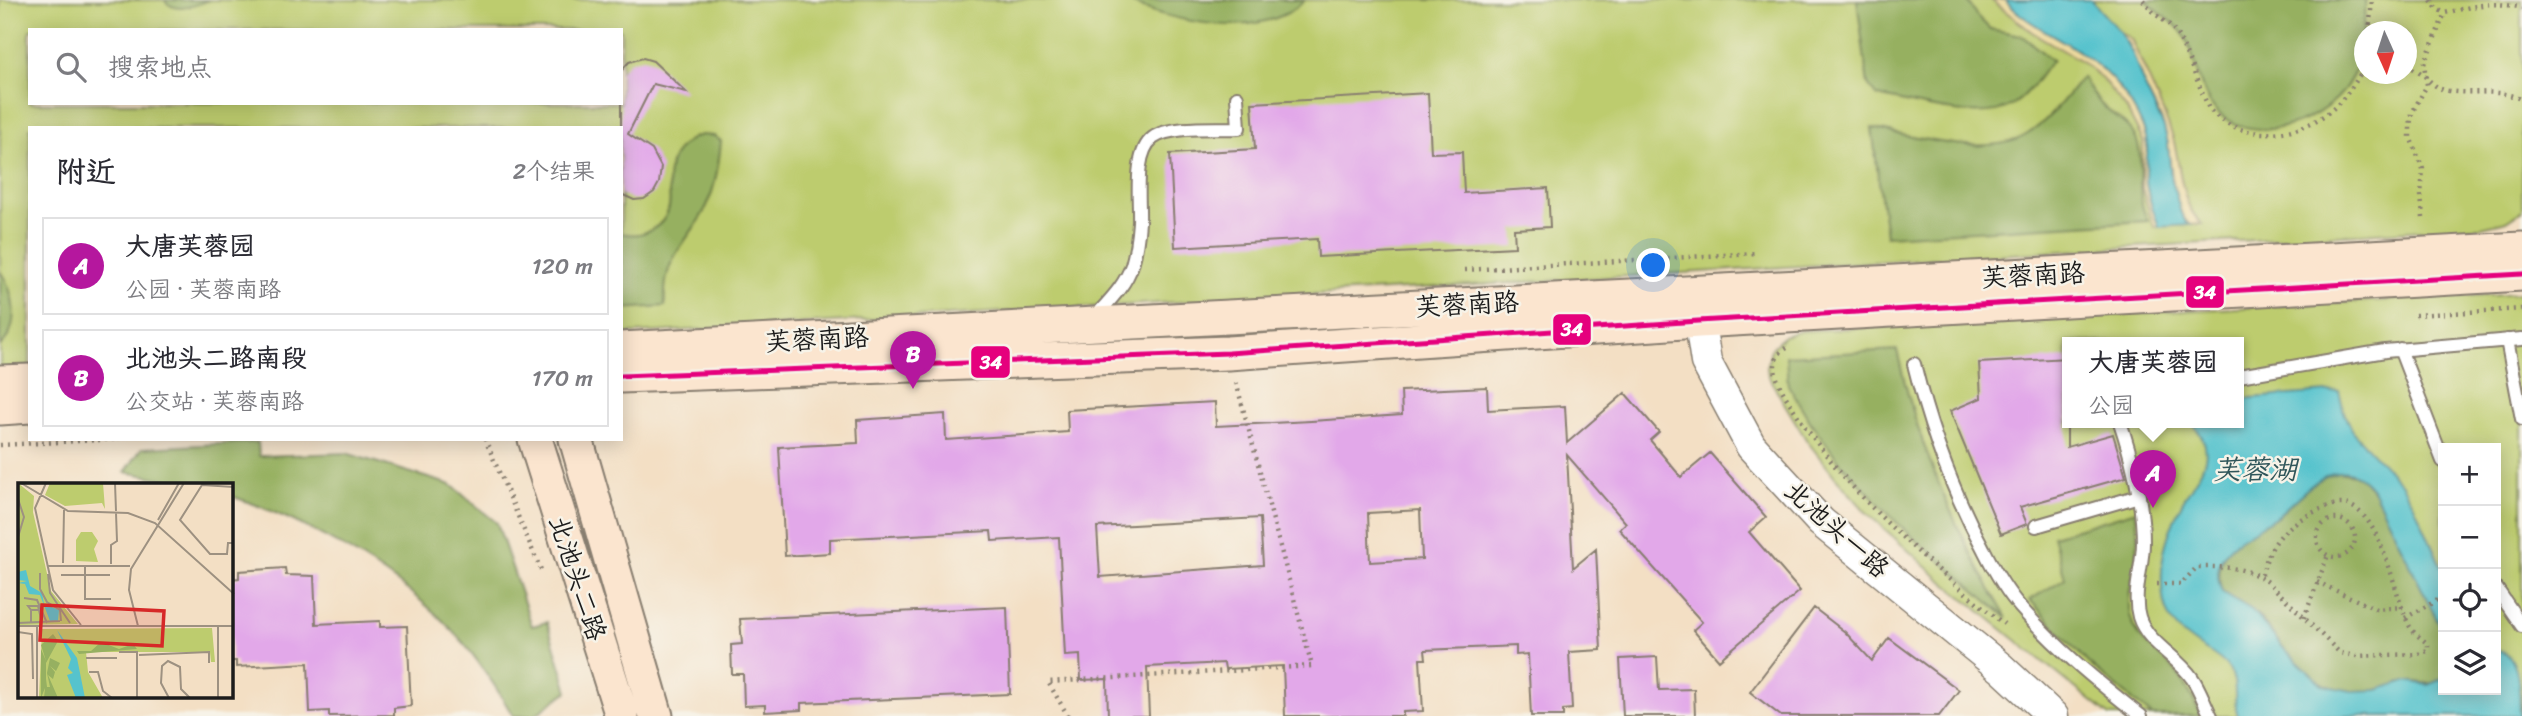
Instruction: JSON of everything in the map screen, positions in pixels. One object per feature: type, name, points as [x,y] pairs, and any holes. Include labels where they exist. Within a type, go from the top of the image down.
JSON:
[{"type":"main road","name":"芙蓉南路","points":[[623,376],[1228,353],[1697,307],[2522,250]]},
{"type":"main road","name":"芙蓉南路","points":[[623,349],[1089,324],[1697,307],[2522,274]]},
{"type":"main road","points":[[0,382],[28,381]]},
{"type":"main road","points":[[0,408],[28,406]]},
{"type":"main road","name":"北池头二路","points":[[536,441],[622,716]]},
{"type":"main road","name":"北池头二路","points":[[577,441],[656,716]]},
{"type":"street","name":"北池头一路","points":[[1697,307],[1706,362],[1751,446],[1821,522],[1961,635],[2053,716]]},
{"type":"lane","points":[[1089,324],[1123,284],[1132,265],[1139,225],[1139,173],[1147,144],[1163,133],[1239,128],[1237,96]]},
{"type":"lane","points":[[2244,375],[2315,361],[2400,349],[2522,339]]},
{"type":"lane","points":[[2507,340],[2522,419]]},
{"type":"lane","points":[[2400,349],[2438,448]]},
{"type":"lane","points":[[1914,364],[1925,409],[1944,466],[1997,576],[2020,607],[2050,638],[2141,716]]},
{"type":"lane","points":[[2122,428],[2139,496],[2143,549],[2137,607],[2143,626],[2191,677],[2211,716]]},
{"type":"lane","points":[[2036,526],[2139,496]]},
{"type":"lane","points":[[2501,595],[2522,626]]},
{"type":"path","points":[[2143,0],[2172,27],[2180,39],[2209,110],[2217,118],[2240,129],[2268,135],[2307,124],[2334,107],[2354,80]]},
{"type":"path","points":[[2370,21],[2372,0]]},
{"type":"path","points":[[2431,0],[2437,9],[2445,13],[2503,1],[2522,8]]},
{"type":"path","points":[[2423,218],[2423,169],[2410,136],[2410,126],[2412,113],[2427,85],[2424,64],[2445,13]]},
{"type":"path","points":[[2417,71],[2426,75],[2437,88],[2496,93],[2522,100]]},
{"type":"path","points":[[2410,315],[2522,309]]},
{"type":"path","points":[[1797,347],[1790,347],[1778,355],[1774,369],[1784,393],[1820,448],[1886,522],[2007,626]]},
{"type":"path","points":[[1068,716],[1048,682],[1312,666],[1237,384]]},
{"type":"path","points":[[0,445],[79,441]]},
{"type":"path","points":[[486,441],[546,582]]},
{"type":"path","points":[[2138,584],[2181,584],[2197,567],[2232,567],[2260,577],[2304,618],[2342,654],[2356,656],[2427,652],[2428,644],[2412,631],[2405,618],[2373,530],[2360,513],[2345,505],[2321,509],[2288,528],[2270,548],[2261,578]]},
{"type":"path","points":[[2343,519],[2354,529],[2355,545],[2345,555],[2328,555],[2319,547],[2318,531],[2328,520],[2343,519]]},
{"type":"path","points":[[2304,618],[2328,555]]},
{"type":"path","points":[[2318,582],[2376,609],[2403,607]]},
{"type":"path","points":[[2405,618],[2438,600]]},
{"type":"green space","points":[[0,0],[2522,0],[2522,211],[2507,221],[2482,227],[623,334],[623,126],[28,126],[28,368],[0,370]]},
{"type":"green space","points":[[164,0],[210,0],[180,8],[169,5]]},
{"type":"green space","points":[[1125,0],[1305,0],[1287,13],[1266,21],[1242,25],[1167,16]]},
{"type":"green space","points":[[1857,0],[1967,0],[1976,15],[1990,29],[2021,35],[2052,60],[2024,96],[2000,110],[1948,110],[1882,97],[1876,95],[1868,85]]},
{"type":"green space","points":[[2147,0],[2365,0],[2366,10],[2364,21],[2354,21],[2354,72],[2336,99],[2299,122],[2285,127],[2256,129],[2242,126],[2218,113],[2205,94],[2185,37],[2176,25]]},
{"type":"green space","points":[[2082,77],[2101,104],[2127,126],[2135,137],[2140,154],[2142,202],[2148,221],[1886,236],[1872,128],[1950,144],[1991,145],[2010,142],[2026,135],[2042,123]]},
{"type":"green space","points":[[701,135],[714,136],[721,141],[717,174],[707,206],[672,262],[667,274],[665,306],[623,309],[623,233],[644,233],[662,221],[669,207],[668,180],[673,158],[687,141]]},
{"type":"green space","points":[[0,271],[9,289],[14,309],[11,329],[0,346]]},
{"type":"green space","points":[[2522,293],[2522,716],[2110,716],[1939,578],[1868,514],[1807,441],[1768,376],[1771,349],[1784,336],[1801,331]]},
{"type":"green space","points":[[1897,350],[1916,421],[1941,489],[1971,554],[2007,618],[1899,525],[1840,462],[1811,423],[1788,385],[1786,356]]},
{"type":"green space","points":[[258,442],[259,456],[346,453],[451,485],[497,523],[532,626],[547,622],[568,691],[534,716],[513,716],[481,666],[453,631],[397,582],[316,532],[233,497],[233,483],[185,483],[125,472],[142,448]]},
{"type":"green space","points":[[2338,472],[2360,476],[2375,493],[2438,622],[2438,681],[2403,682],[2380,689],[2354,691],[2320,682],[2294,661],[2254,612],[2222,592],[2219,576],[2221,565],[2232,544],[2277,516],[2312,484]]},
{"type":"green space","points":[[2136,511],[2138,550],[2130,592],[2130,615],[2143,640],[2181,678],[2201,716],[2152,716],[2088,663],[2030,600],[2065,578],[2053,536]]},
{"type":"sand","points":[[1991,0],[2005,0],[2029,21],[2075,48],[2106,73],[2124,93],[2138,116],[2145,135],[2147,187],[2159,227],[2154,227],[2142,188],[2143,141],[2126,108],[2103,80],[2081,61],[2032,32]]},
{"type":"sand","points":[[2117,30],[2131,39],[2156,94],[2173,138],[2185,195],[2194,215],[2202,224],[2191,225],[2179,208],[2164,127],[2130,48]]},
{"type":"water","points":[[2005,0],[2091,0],[2120,32],[2133,54],[2164,127],[2171,176],[2181,213],[2191,225],[2159,227],[2147,187],[2145,135],[2137,115],[2112,79],[2078,51],[2026,19]]},
{"type":"water","name":"芙蓉湖","points":[[2339,391],[2353,432],[2401,483],[2438,559],[2438,622],[2375,493],[2362,479],[2350,473],[2338,472],[2325,476],[2279,514],[2234,544],[2220,563],[2218,576],[2222,592],[2252,610],[2285,650],[2323,685],[2352,691],[2377,690],[2406,681],[2429,685],[2438,680],[2438,695],[2501,695],[2501,652],[2504,653],[2511,658],[2515,666],[2520,716],[2238,716],[2234,680],[2229,669],[2182,633],[2169,617],[2163,597],[2162,570],[2168,536],[2182,503],[2204,464],[2205,444],[2196,428],[2244,428],[2244,399]]},
{"type":"building","points":[[643,58],[653,61],[686,92],[653,84],[628,134],[652,150],[661,167],[659,183],[654,192],[644,199],[634,200],[623,195],[621,105],[623,69],[629,62]]},
{"type":"building","points":[[1428,93],[1431,153],[1462,152],[1464,193],[1548,188],[1550,227],[1514,229],[1515,247],[1318,257],[1317,239],[1175,247],[1170,154],[1255,149],[1252,103]]},
{"type":"building","points":[[2062,358],[2062,428],[2067,428],[2067,447],[2113,434],[2126,477],[2020,507],[2027,524],[2001,534],[1950,411],[1981,398],[1979,363]]},
{"type":"building","points":[[1487,387],[1488,410],[1565,406],[1567,443],[1625,393],[1659,432],[1650,440],[1681,477],[1710,453],[1766,517],[1749,532],[1800,591],[1719,660],[1693,630],[1702,622],[1619,529],[1626,523],[1567,455],[1573,568],[1596,549],[1601,650],[1569,652],[1572,709],[1563,710],[1563,716],[1531,716],[1528,654],[1516,655],[1516,646],[1425,650],[1426,659],[1420,659],[1423,711],[1403,712],[1403,716],[1285,716],[1283,666],[1225,669],[1224,663],[1147,667],[1149,716],[1108,716],[1107,679],[1081,680],[1080,655],[1065,656],[1059,537],[992,541],[991,531],[830,539],[830,553],[785,556],[779,447],[858,443],[857,420],[945,414],[946,440],[1068,432],[1067,410],[1215,402],[1216,426],[1311,421],[1402,415],[1401,391]],"holes":[[[1420,510],[1422,559],[1370,562],[1368,513]],[[1260,518],[1263,565],[1100,577],[1097,527]]]},
{"type":"building","points":[[285,568],[286,575],[314,576],[316,624],[380,621],[380,627],[407,626],[411,706],[394,708],[394,715],[329,716],[329,711],[310,712],[308,663],[236,667],[236,661],[233,661],[233,579],[239,578],[239,571]]},
{"type":"building","points":[[1007,607],[1010,694],[801,703],[801,710],[765,712],[765,705],[744,706],[743,674],[732,674],[731,645],[742,644],[740,619]]},
{"type":"building","points":[[1814,608],[1845,632],[1872,661],[1889,638],[1959,690],[1939,716],[1781,716],[1750,692]]},
{"type":"building","points":[[1657,657],[1659,690],[1694,689],[1695,716],[1623,716],[1620,659]]},
{"type":"transit line","name":"34","points":[[623,376],[1228,353],[1698,321],[2522,274]]},
{"type":"place","name":"北池头二路南段","points":[[913,389]]},
{"type":"place","name":"大唐芙蓉园","points":[[2153,508]]}]
